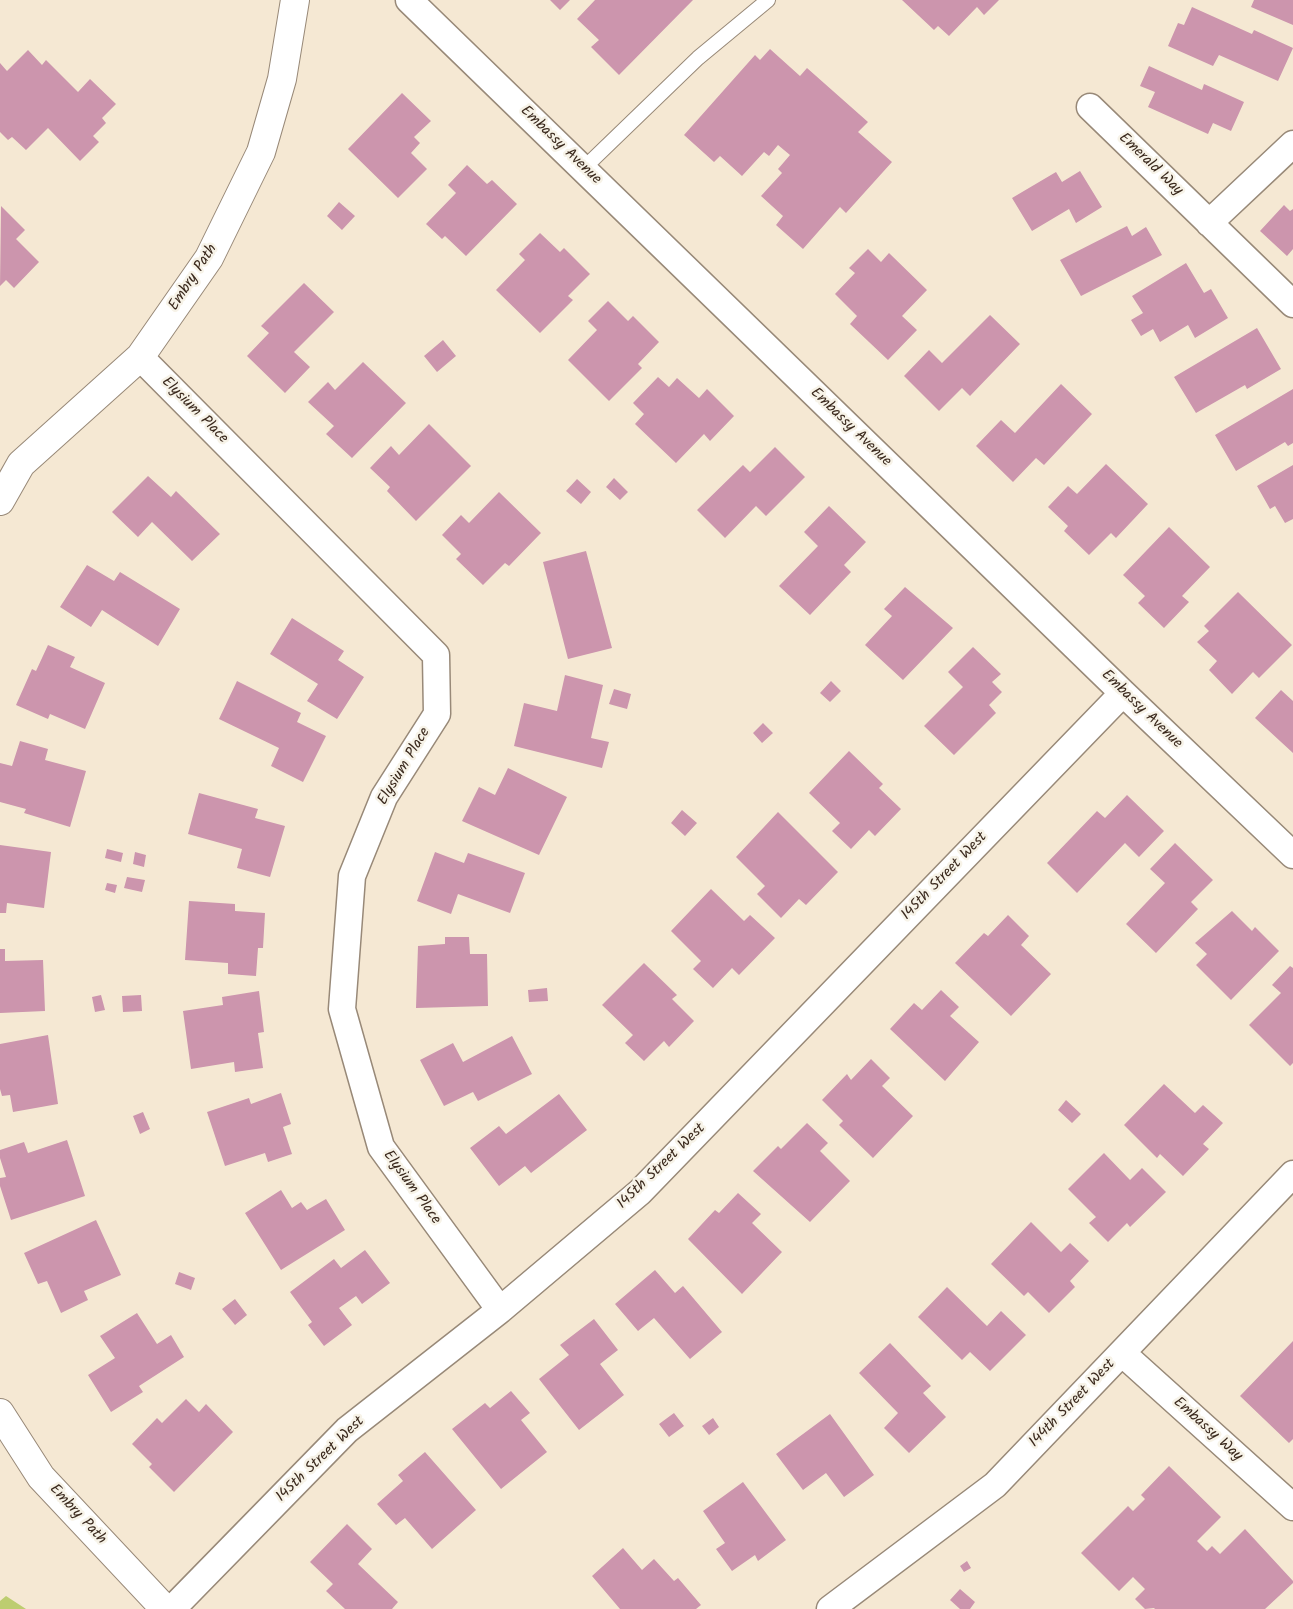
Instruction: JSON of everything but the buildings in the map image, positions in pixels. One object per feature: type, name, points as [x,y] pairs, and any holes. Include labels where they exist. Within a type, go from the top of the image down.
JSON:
[{"type":"street","name":"Embry Path","points":[[0,501],[21,464],[140,357],[210,258],[261,152],[282,79],[296,0]]},
{"type":"street","name":"Embassy Avenue","points":[[409,0],[1123,693],[1293,855]]},
{"type":"street","name":"Emerald Way","points":[[1090,108],[1293,304]]},
{"type":"street","points":[[1209,223],[1293,144]]},
{"type":"street","name":"Elysium Place","points":[[140,357],[436,655],[437,714],[384,797],[352,876],[342,1009],[380,1147],[500,1310]]},
{"type":"street","name":"145th Street West","points":[[172,1609],[347,1430],[500,1310],[640,1192],[1123,693]]},
{"type":"street","name":"144th Street West","points":[[830,1609],[995,1485],[1293,1174]]},
{"type":"street","name":"Embassy Way","points":[[1122,1353],[1293,1507]]},
{"type":"street","name":"Embry Path","points":[[0,1413],[41,1477],[165,1609]]},
{"type":"lane","points":[[583,169],[698,58],[768,0]]},
{"type":"green space","points":[[6,1596],[26,1609],[0,1609],[0,1601]]}]
